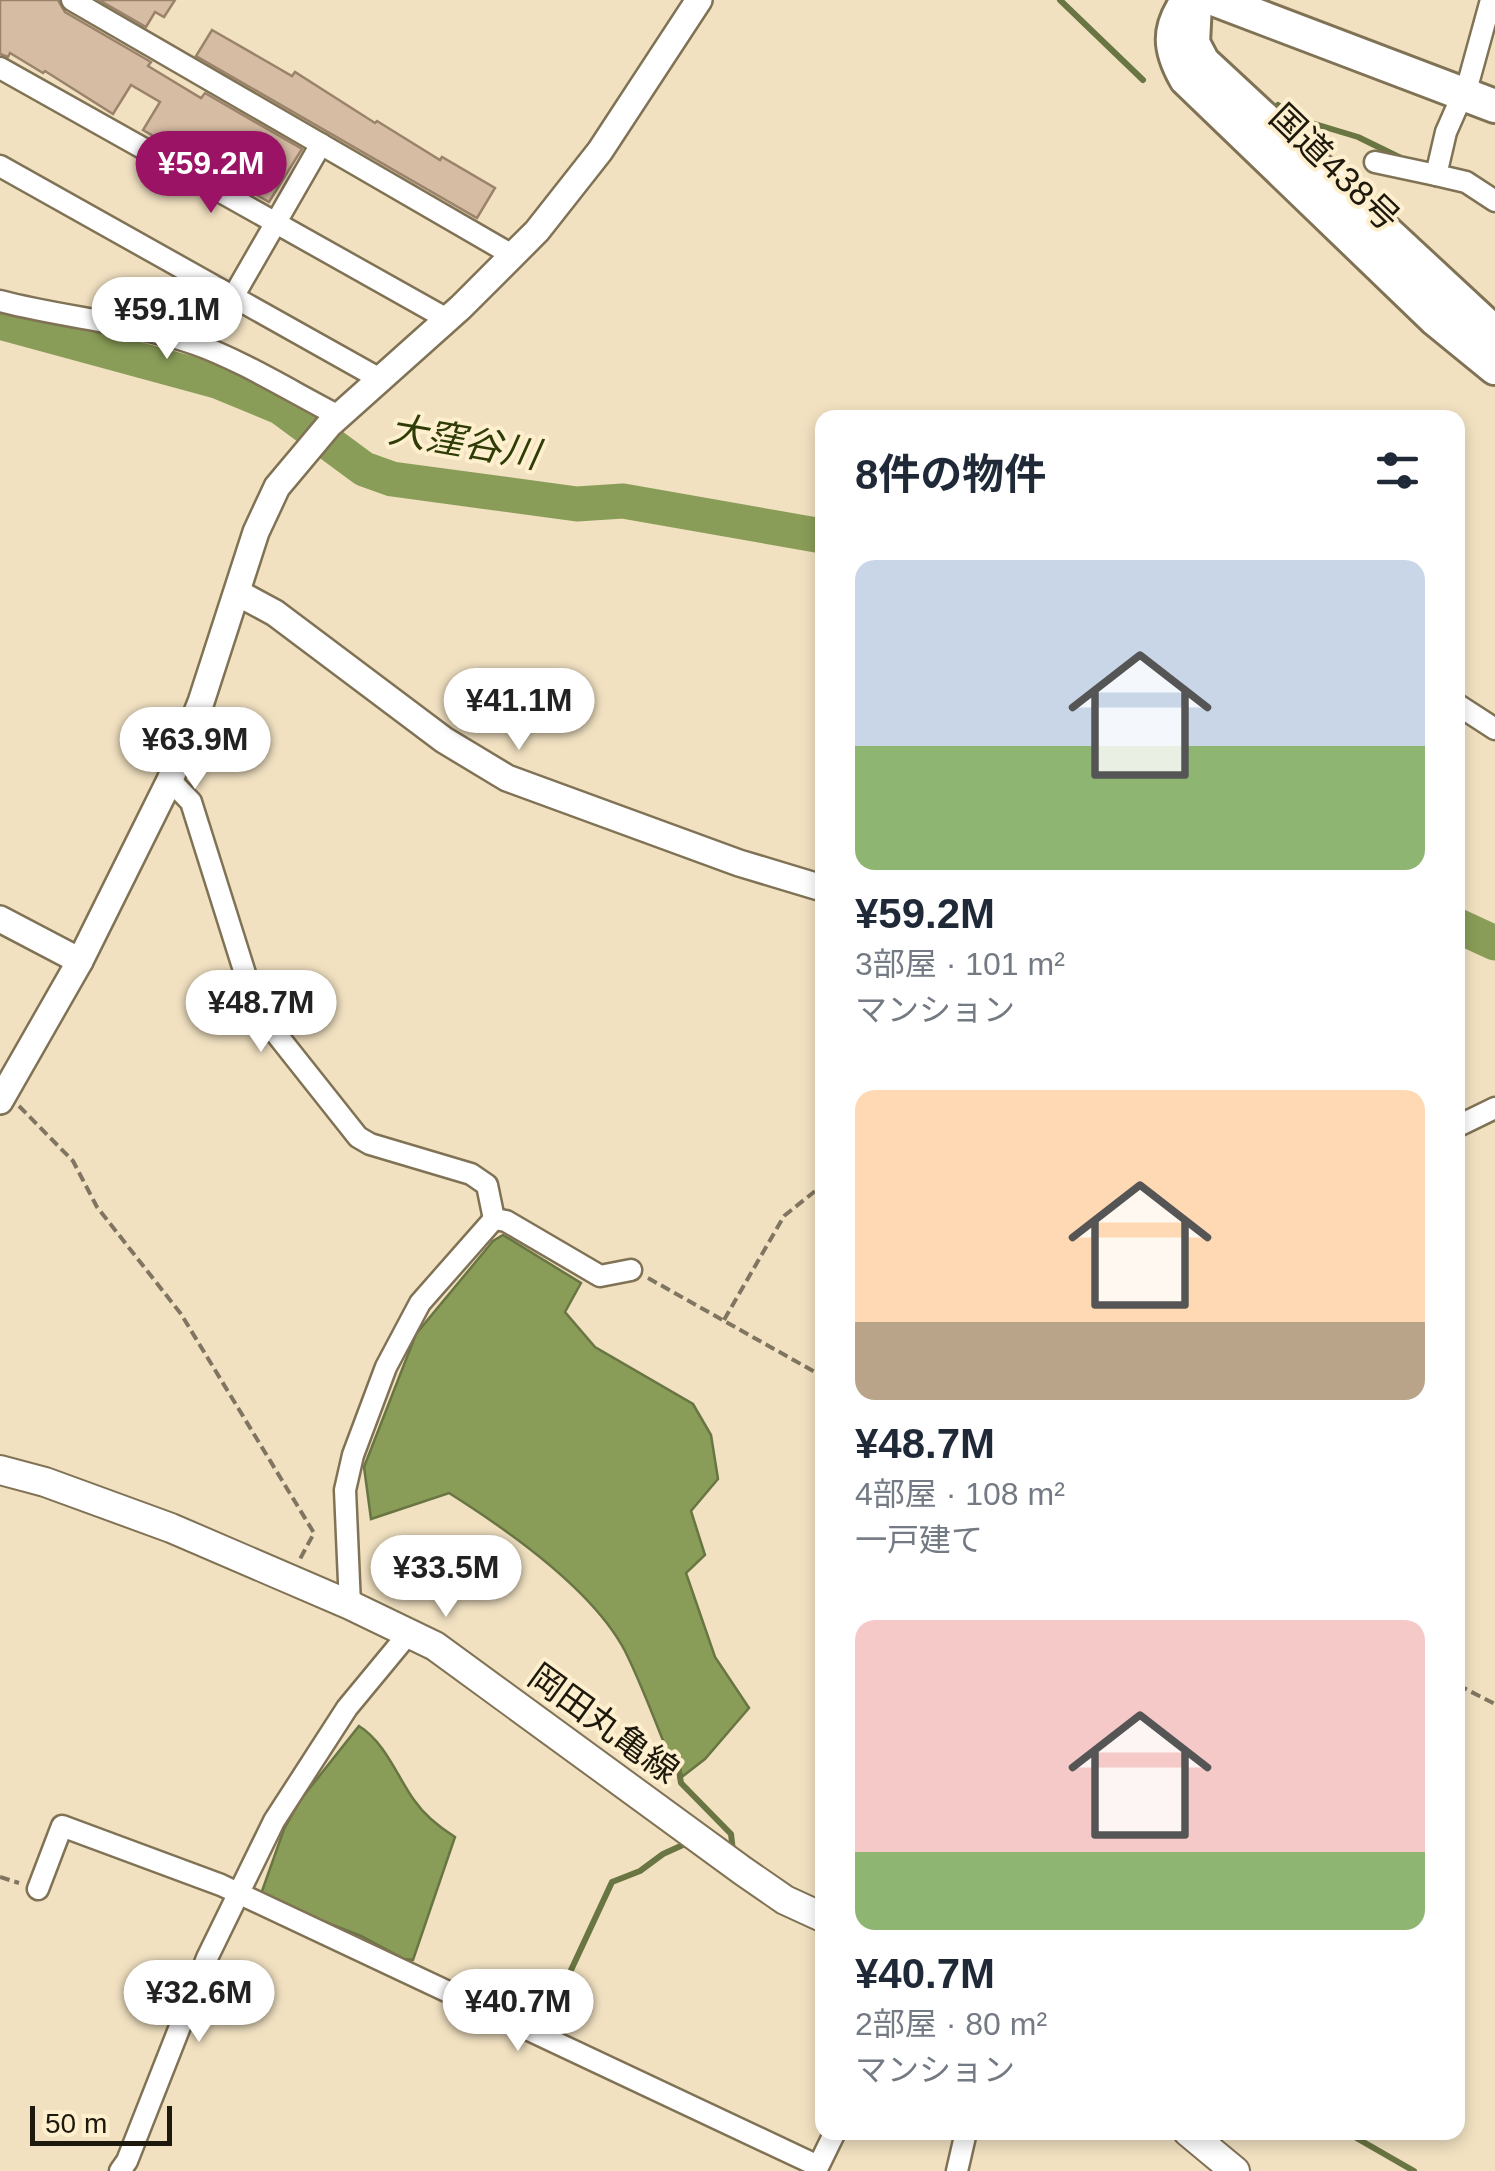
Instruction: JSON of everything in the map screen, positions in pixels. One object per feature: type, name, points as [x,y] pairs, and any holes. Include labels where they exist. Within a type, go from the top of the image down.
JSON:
[{"type":"highway","name":"国道438号","points":[[1495,333],[1204,62],[1193,43],[1197,18],[1191,0],[1178,14],[1172,54],[1186,79],[1413,298],[1495,368]]},
{"type":"highway","points":[[1216,0],[1279,12],[1495,106]]},
{"type":"main road","name":"岡田丸亀線","points":[[0,1470],[45,1482],[171,1528],[350,1604],[435,1646],[771,1890],[815,1913]]},
{"type":"main road","points":[[1197,2140],[1234,2171]]},
{"type":"street","points":[[72,0],[514,256]]},
{"type":"street","points":[[3,1096],[80,961],[170,780],[265,510],[278,486],[327,427],[514,256],[600,151],[698,0]]},
{"type":"street","points":[[1437,171],[1446,132],[1468,80],[1491,0]]},
{"type":"street","points":[[0,68],[447,320]]},
{"type":"street","points":[[233,297],[322,144]]},
{"type":"street","points":[[1375,162],[1437,171],[1466,182],[1495,201]]},
{"type":"street","points":[[0,166],[380,379]]},
{"type":"street","points":[[0,300],[39,311],[144,328],[198,345],[327,427]]},
{"type":"street","points":[[238,593],[276,613],[444,740],[508,778],[739,863],[815,886]]},
{"type":"street","points":[[1465,710],[1495,729]]},
{"type":"street","points":[[170,780],[191,802],[254,1002],[262,1016],[358,1137],[471,1174],[487,1185],[494,1219]]},
{"type":"street","points":[[0,919],[80,961]]},
{"type":"street","points":[[1465,1123],[1495,1108]]},
{"type":"street","points":[[494,1219],[506,1221],[600,1276],[631,1270]]},
{"type":"street","points":[[350,1604],[346,1490],[352,1455],[386,1367],[420,1303],[494,1219]]},
{"type":"street","points":[[120,2171],[207,1958],[274,1820],[336,1724],[409,1634]]},
{"type":"street","points":[[38,1889],[62,1826],[221,1885],[817,2169],[830,2140]]},
{"type":"street","points":[[957,2171],[964,2140]]},
{"type":"path","points":[[3,1096],[73,1161],[97,1207],[182,1314],[314,1533],[289,1579]]},
{"type":"path","points":[[724,1320],[784,1216],[815,1190]]},
{"type":"path","points":[[631,1270],[815,1372]]},
{"type":"path","points":[[1465,1689],[1495,1704]]},
{"type":"shaded area","points":[[503,1235],[581,1283],[565,1312],[595,1347],[693,1404],[711,1435],[718,1479],[691,1511],[705,1555],[686,1573],[715,1657],[749,1708],[705,1759],[683,1776],[673,1765],[632,1665],[611,1628],[546,1563],[449,1493],[371,1519],[364,1467],[416,1334],[493,1241]]},
{"type":"shaded area","points":[[359,1726],[384,1751],[423,1811],[455,1837],[413,1960],[261,1894],[284,1829],[301,1799]]},
{"type":"building","points":[[0,0],[58,0],[65,12],[151,62],[148,66],[201,98],[205,93],[302,149],[269,202],[143,130],[160,102],[131,85],[113,114],[45,71],[10,53],[8,57],[0,54]]},
{"type":"building","points":[[99,0],[175,0],[164,17],[155,12],[146,27]]},
{"type":"building","points":[[212,30],[292,76],[295,72],[375,123],[495,188],[477,218],[196,56]]},
{"type":"waterway","points":[[1060,0],[1143,80]]},
{"type":"waterway","points":[[1278,105],[1305,121],[1358,137],[1401,158]]},
{"type":"waterway","name":"大窪谷川","points":[[0,322],[217,381],[280,407],[364,469],[392,479],[577,504],[623,501],[815,535]]},
{"type":"waterway","name":"大窪谷川","points":[[1465,929],[1495,943]]},
{"type":"waterway","points":[[678,1765],[681,1783],[731,1834],[733,1851]]},
{"type":"waterway","points":[[487,1999],[545,2026],[612,1882],[640,1871],[685,1844]]},
{"type":"waterway","points":[[1360,2140],[1414,2171]]}]
